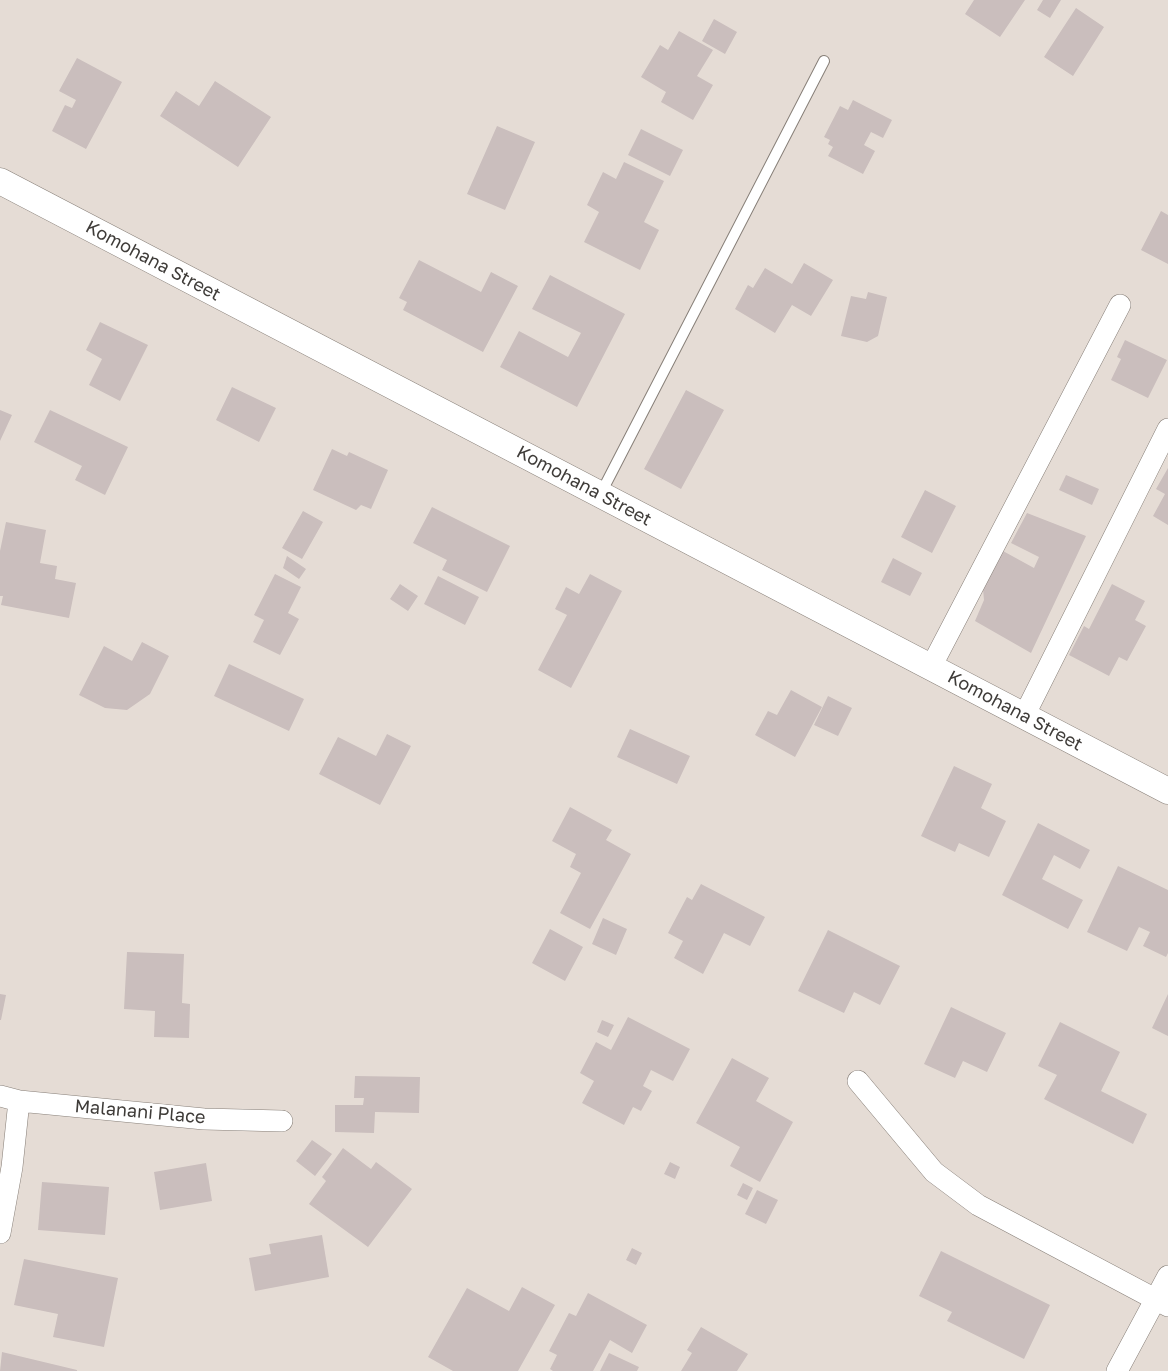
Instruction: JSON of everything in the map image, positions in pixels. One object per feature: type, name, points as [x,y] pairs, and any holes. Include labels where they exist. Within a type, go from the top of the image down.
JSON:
[{"type":"street","name":"Komohana Street","points":[[0,181],[1168,791]]},
{"type":"street","points":[[931,667],[1120,305]]},
{"type":"street","points":[[1024,716],[1168,429]]},
{"type":"street","points":[[858,1081],[934,1172],[978,1205],[1162,1302]]},
{"type":"street","points":[[0,1233],[12,1167],[9,1099]]},
{"type":"street","name":"Malanani Place","points":[[9,1099],[204,1119],[282,1121]]},
{"type":"street","points":[[1117,1371],[1162,1302],[1168,1276]]},
{"type":"lane","points":[[600,495],[824,61]]},
{"type":"building","points":[[974,0],[1025,0],[1000,37],[965,14]]},
{"type":"building","points":[[1043,0],[1061,0],[1050,18],[1037,10]]},
{"type":"building","points":[[1076,8],[1104,27],[1073,76],[1044,57]]},
{"type":"building","points":[[714,19],[737,32],[725,54],[702,41]]},
{"type":"building","points":[[679,31],[713,50],[697,76],[713,85],[693,120],[661,102],[666,92],[641,77],[660,45],[668,50]]},
{"type":"building","points":[[77,58],[122,82],[86,149],[52,131],[65,105],[72,108],[76,100],[59,91]]},
{"type":"building","points":[[215,81],[271,117],[238,167],[160,116],[176,91],[199,106]]},
{"type":"building","points":[[853,100],[892,120],[883,138],[871,132],[864,145],[875,151],[863,174],[828,156],[833,147],[828,144],[830,140],[824,137],[840,106],[848,110]]},
{"type":"building","points":[[497,126],[535,142],[505,210],[467,194]]},
{"type":"building","points":[[641,129],[683,150],[670,176],[628,155]]},
{"type":"building","points":[[624,162],[664,181],[644,222],[659,230],[640,270],[584,242],[599,212],[587,205],[603,172],[616,179]]},
{"type":"building","points":[[1161,211],[1168,215],[1168,264],[1141,250]]},
{"type":"building","points":[[419,260],[481,292],[491,272],[518,286],[483,352],[403,310],[407,302],[399,298]]},
{"type":"building","points":[[804,263],[833,280],[811,316],[792,305],[775,333],[735,309],[748,285],[753,288],[765,268],[792,284]]},
{"type":"building","points":[[550,275],[625,314],[577,407],[500,367],[519,331],[568,357],[581,333],[532,309]]},
{"type":"building","points":[[868,292],[887,297],[878,336],[867,342],[841,336],[851,296],[866,299]]},
{"type":"building","points":[[100,322],[148,345],[120,401],[89,385],[102,359],[86,350]]},
{"type":"building","points":[[1125,340],[1167,360],[1148,398],[1111,380],[1121,359],[1117,357]]},
{"type":"building","points":[[232,387],[276,408],[259,442],[216,420]]},
{"type":"building","points":[[686,390],[724,410],[681,489],[644,469]]},
{"type":"building","points":[[0,410],[12,415],[0,441]]},
{"type":"building","points":[[50,410],[128,447],[105,495],[75,480],[82,466],[34,442]]},
{"type":"building","points":[[332,449],[347,456],[349,452],[388,470],[371,509],[361,505],[356,510],[313,490]]},
{"type":"building","points":[[1168,468],[1168,525],[1153,516],[1165,494],[1156,489]]},
{"type":"building","points":[[1066,475],[1099,489],[1092,505],[1059,490]]},
{"type":"building","points":[[925,490],[956,506],[932,553],[901,537]]},
{"type":"building","points":[[432,507],[510,546],[487,592],[442,570],[447,560],[413,543]]},
{"type":"building","points":[[303,511],[323,522],[302,559],[282,548]]},
{"type":"building","points":[[1027,513],[1086,536],[1031,653],[975,621],[984,600],[983,589],[1003,551],[1034,568],[1039,557],[1011,543]]},
{"type":"building","points":[[6,522],[46,530],[40,563],[57,566],[55,579],[76,583],[69,618],[1,605],[3,596],[0,596],[0,551]]},
{"type":"building","points":[[287,556],[306,569],[299,579],[283,568]]},
{"type":"building","points":[[893,558],[922,573],[910,596],[881,582]]},
{"type":"building","points":[[275,574],[301,587],[288,613],[299,619],[280,655],[253,642],[264,620],[254,615]]},
{"type":"building","points":[[590,574],[622,591],[571,688],[538,670],[567,615],[555,609],[566,587],[579,594]]},
{"type":"building","points":[[438,576],[479,597],[465,625],[424,604]]},
{"type":"building","points":[[400,584],[418,596],[408,611],[390,599]]},
{"type":"building","points":[[1112,584],[1145,601],[1135,620],[1146,626],[1127,661],[1119,657],[1109,676],[1069,655],[1084,626],[1089,629]]},
{"type":"building","points":[[142,642],[169,656],[150,694],[127,710],[105,708],[79,695],[104,646],[132,661]]},
{"type":"building","points":[[229,664],[304,699],[289,731],[214,696]]},
{"type":"building","points":[[791,690],[822,707],[795,757],[755,735],[768,711],[777,715]]},
{"type":"building","points":[[828,696],[852,708],[838,736],[814,725]]},
{"type":"building","points":[[630,729],[690,756],[677,784],[617,757]]},
{"type":"building","points":[[387,734],[411,746],[380,805],[319,774],[338,737],[376,756]]},
{"type":"building","points":[[954,766],[992,784],[981,808],[1006,821],[989,857],[959,843],[955,852],[921,836]]},
{"type":"building","points":[[570,807],[612,830],[606,840],[631,854],[590,929],[560,913],[581,873],[570,867],[576,854],[552,841]]},
{"type":"building","points":[[1038,823],[1090,850],[1080,869],[1054,855],[1042,879],[1083,900],[1068,929],[1002,895]]},
{"type":"building","points":[[1118,866],[1168,890],[1168,953],[1166,957],[1143,946],[1150,932],[1139,927],[1127,951],[1087,932]]},
{"type":"building","points":[[701,884],[765,917],[750,946],[724,933],[703,974],[674,958],[683,941],[668,933],[687,897],[692,900]]},
{"type":"building","points":[[603,918],[627,929],[616,955],[592,944]]},
{"type":"building","points":[[550,929],[583,947],[565,981],[532,963]]},
{"type":"building","points":[[828,930],[900,966],[880,1005],[854,992],[844,1013],[798,991]]},
{"type":"building","points":[[127,952],[184,954],[182,1003],[190,1004],[189,1038],[154,1037],[155,1011],[124,1009]]},
{"type":"building","points":[[0,994],[6,995],[1,1020],[0,1020]]},
{"type":"building","points":[[1168,994],[1168,1036],[1152,1028]]},
{"type":"building","points":[[951,1007],[1006,1033],[987,1072],[963,1061],[955,1078],[924,1064]]},
{"type":"building","points":[[628,1017],[690,1049],[673,1081],[651,1070],[643,1086],[652,1091],[641,1111],[633,1107],[624,1125],[582,1103],[594,1081],[580,1073],[596,1042],[611,1050]]},
{"type":"building","points":[[602,1020],[614,1025],[608,1037],[597,1032]]},
{"type":"building","points":[[1060,1022],[1120,1052],[1101,1091],[1147,1114],[1133,1144],[1044,1099],[1057,1075],[1038,1066]]},
{"type":"building","points":[[732,1058],[769,1078],[756,1101],[793,1122],[760,1182],[730,1166],[740,1147],[696,1123]]},
{"type":"building","points":[[355,1076],[420,1077],[419,1113],[375,1112],[374,1133],[335,1132],[335,1105],[363,1105],[364,1098],[354,1098]]},
{"type":"building","points":[[312,1140],[332,1154],[315,1176],[296,1161]]},
{"type":"building","points":[[343,1148],[371,1169],[376,1162],[412,1189],[368,1247],[309,1204],[326,1181],[322,1177]]},
{"type":"building","points":[[670,1162],[680,1167],[675,1179],[664,1174]]},
{"type":"building","points":[[206,1163],[212,1201],[160,1210],[154,1172]]},
{"type":"building","points":[[42,1182],[109,1187],[105,1235],[38,1230]]},
{"type":"building","points":[[743,1183],[753,1188],[747,1200],[737,1195]]},
{"type":"building","points":[[757,1190],[778,1200],[766,1224],[745,1214]]},
{"type":"building","points":[[322,1235],[329,1277],[255,1291],[249,1258],[271,1254],[269,1244]]},
{"type":"building","points":[[632,1248],[642,1253],[636,1265],[626,1260]]},
{"type":"building","points":[[941,1251],[1050,1305],[1024,1359],[947,1321],[952,1312],[919,1296]]},
{"type":"building","points":[[24,1259],[118,1278],[104,1347],[53,1337],[58,1314],[14,1305]]},
{"type":"building","points":[[522,1287],[555,1305],[518,1371],[453,1371],[428,1357],[467,1288],[509,1311]]},
{"type":"building","points":[[588,1293],[647,1325],[632,1353],[610,1340],[593,1371],[553,1371],[550,1369],[557,1355],[549,1351],[569,1313],[576,1316]]},
{"type":"building","points":[[701,1327],[748,1354],[737,1371],[681,1371],[692,1353],[687,1350]]},
{"type":"building","points":[[2,1352],[77,1370],[77,1371],[0,1371]]},
{"type":"building","points":[[609,1353],[639,1367],[637,1371],[600,1371]]}]
